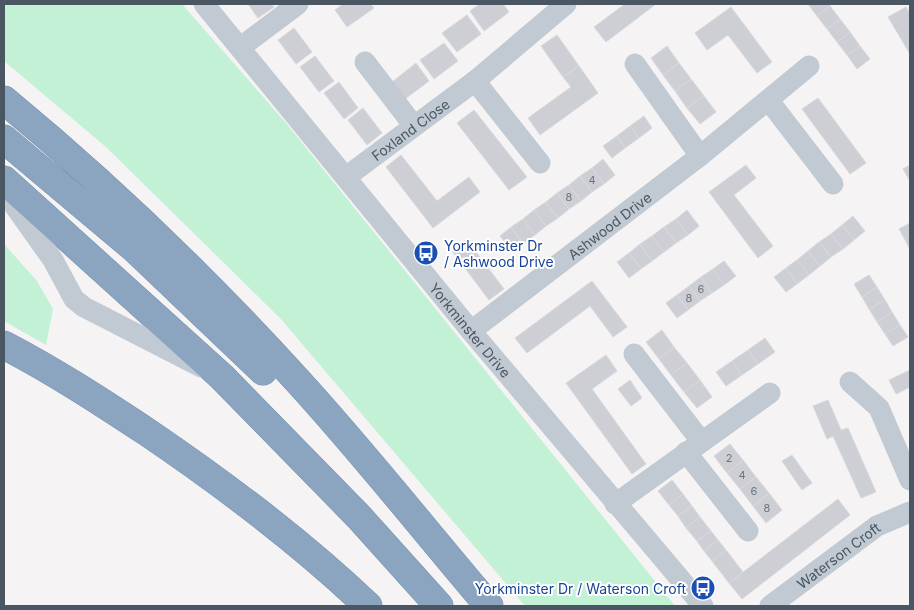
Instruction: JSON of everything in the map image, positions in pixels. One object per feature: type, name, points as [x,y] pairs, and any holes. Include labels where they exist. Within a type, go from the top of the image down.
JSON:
[{"type":"highway","points":[[4,100],[68,153],[185,264],[296,379],[488,606]]},
{"type":"highway","points":[[4,138],[135,248],[261,368],[488,606]]},
{"type":"highway","points":[[4,180],[222,377],[359,517],[439,606]]},
{"type":"highway","points":[[4,345],[76,385],[252,506],[327,567],[368,606]]},
{"type":"street","name":"Yorkminster Drive","points":[[204,4],[471,331],[703,606]]},
{"type":"street","points":[[241,47],[298,4]]},
{"type":"street","name":"Foxland Close","points":[[346,177],[474,81],[566,4]]},
{"type":"street","points":[[365,62],[414,126]]},
{"type":"street","points":[[635,64],[700,156]]},
{"type":"street","name":"Ashwood Drive","points":[[471,331],[700,156],[810,66]]},
{"type":"street","points":[[474,81],[540,163]]},
{"type":"street","points":[[769,101],[833,184]]},
{"type":"street","points":[[4,191],[53,260],[74,299],[84,307],[222,377]]},
{"type":"street","points":[[634,354],[748,531]]},
{"type":"street","points":[[850,382],[879,408],[910,480]]},
{"type":"street","points":[[615,504],[770,393]]},
{"type":"street","name":"Waterson Croft","points":[[770,606],[877,526],[910,512]]},
{"type":"green space","points":[[4,4],[182,4],[286,123],[675,606],[525,606],[280,318],[106,147],[4,61]]},
{"type":"green space","points":[[4,244],[37,281],[53,309],[46,345],[4,321]]},
{"type":"building","points":[[248,4],[271,4],[274,7],[258,18]]},
{"type":"building","points":[[343,4],[370,4],[374,8],[347,27],[335,10]]},
{"type":"building","points":[[480,4],[503,4],[509,12],[484,31],[470,11]]},
{"type":"building","points":[[625,4],[656,4],[606,42],[594,27]]},
{"type":"building","points":[[808,4],[829,4],[830,6],[817,16]]},
{"type":"building","points":[[830,6],[840,19],[827,29],[817,16]]},
{"type":"building","points":[[731,7],[772,62],[757,73],[728,35],[707,50],[695,33]]},
{"type":"building","points":[[906,7],[910,13],[910,54],[888,17]]},
{"type":"building","points":[[467,15],[481,34],[457,52],[442,33]]},
{"type":"building","points":[[840,19],[850,32],[837,42],[827,29]]},
{"type":"building","points":[[294,28],[312,52],[296,64],[278,40]]},
{"type":"building","points":[[850,32],[860,46],[847,55],[837,42]]},
{"type":"building","points":[[557,35],[579,66],[563,77],[541,46]]},
{"type":"building","points":[[444,43],[458,61],[434,79],[420,60]]},
{"type":"building","points":[[667,46],[679,63],[663,75],[651,58]]},
{"type":"building","points":[[860,46],[870,59],[857,69],[847,55]]},
{"type":"building","points":[[315,56],[334,81],[319,92],[300,67]]},
{"type":"building","points":[[416,63],[429,81],[405,99],[392,82]]},
{"type":"building","points":[[679,63],[691,79],[675,91],[663,75]]},
{"type":"building","points":[[579,66],[598,93],[540,135],[528,118],[571,87],[563,77]]},
{"type":"building","points":[[691,79],[704,96],[687,108],[675,91]]},
{"type":"building","points":[[339,82],[358,108],[344,119],[324,93]]},
{"type":"building","points":[[704,96],[716,112],[700,124],[687,108]]},
{"type":"building","points":[[818,98],[866,163],[850,174],[802,109]]},
{"type":"building","points":[[363,108],[382,133],[367,145],[348,120]]},
{"type":"building","points":[[474,110],[527,177],[509,190],[457,123]]},
{"type":"building","points":[[644,116],[652,128],[639,138],[630,126]]},
{"type":"building","points":[[630,126],[639,138],[625,148],[617,136]]},
{"type":"building","points":[[617,136],[625,148],[612,158],[603,146]]},
{"type":"building","points":[[401,155],[437,201],[469,177],[480,192],[433,228],[386,167]]},
{"type":"building","points":[[603,159],[615,175],[604,184],[592,168]]},
{"type":"building","points":[[746,165],[756,178],[734,195],[773,246],[758,258],[709,192]]},
{"type":"building","points":[[910,165],[910,181],[903,169]]},
{"type":"building","points":[[592,168],[604,184],[592,192],[580,176]]},
{"type":"building","points":[[580,176],[592,192],[581,201],[569,185]]},
{"type":"building","points":[[569,185],[581,201],[569,209],[557,193]]},
{"type":"building","points":[[557,193],[569,209],[558,218],[546,202]]},
{"type":"building","points":[[546,202],[558,218],[546,226],[534,210]]},
{"type":"building","points":[[534,210],[546,226],[535,235],[523,219]]},
{"type":"building","points":[[687,210],[699,226],[688,235],[676,219]]},
{"type":"building","points":[[853,216],[865,231],[854,240],[842,225]]},
{"type":"building","points":[[523,219],[535,235],[523,243],[511,227]]},
{"type":"building","points":[[676,219],[688,235],[676,243],[664,227]]},
{"type":"building","points":[[910,223],[910,249],[899,229]]},
{"type":"building","points":[[842,225],[854,240],[843,249],[831,234]]},
{"type":"building","points":[[511,227],[523,243],[512,251],[500,236]]},
{"type":"building","points":[[664,227],[676,243],[664,252],[652,236]]},
{"type":"building","points":[[831,234],[843,249],[831,257],[819,242]]},
{"type":"building","points":[[652,236],[664,252],[652,261],[640,244]]},
{"type":"building","points":[[467,240],[504,289],[489,300],[452,251]]},
{"type":"building","points":[[819,242],[831,257],[820,266],[808,251]]},
{"type":"building","points":[[640,244],[652,261],[641,269],[629,253]]},
{"type":"building","points":[[808,251],[820,266],[809,275],[797,260]]},
{"type":"building","points":[[629,253],[641,269],[629,278],[617,262]]},
{"type":"building","points":[[797,260],[809,275],[797,284],[786,268]]},
{"type":"building","points":[[724,261],[736,276],[724,285],[713,269]]},
{"type":"building","points":[[786,268],[797,284],[786,292],[774,277]]},
{"type":"building","points":[[713,269],[724,285],[712,293],[701,277]]},
{"type":"building","points":[[869,275],[877,287],[862,297],[854,284]]},
{"type":"building","points":[[701,277],[712,293],[700,301],[689,286]]},
{"type":"building","points":[[592,281],[627,327],[613,337],[590,306],[527,353],[515,338]]},
{"type":"building","points":[[689,286],[700,301],[688,310],[677,295]]},
{"type":"building","points":[[877,287],[885,300],[869,309],[862,297]]},
{"type":"building","points":[[677,295],[688,310],[677,318],[666,303]]},
{"type":"building","points":[[885,300],[892,312],[877,322],[869,309]]},
{"type":"building","points":[[892,312],[900,325],[885,334],[877,322]]},
{"type":"building","points":[[900,325],[908,337],[893,346],[885,334]]},
{"type":"building","points":[[662,330],[674,347],[659,359],[646,342]]},
{"type":"building","points":[[765,338],[775,352],[758,364],[748,350]]},
{"type":"building","points":[[674,347],[687,363],[671,375],[659,359]]},
{"type":"building","points":[[748,350],[758,364],[742,375],[732,361]]},
{"type":"building","points":[[606,355],[617,371],[592,389],[646,464],[632,474],[566,383]]},
{"type":"building","points":[[732,361],[742,375],[726,386],[716,372]]},
{"type":"building","points":[[687,363],[700,380],[684,392],[671,375]]},
{"type":"building","points":[[910,370],[910,387],[896,394],[889,380]]},
{"type":"building","points":[[630,380],[642,398],[631,406],[618,389]]},
{"type":"building","points":[[700,380],[712,397],[697,408],[684,392]]},
{"type":"building","points":[[828,400],[841,430],[848,428],[876,492],[861,498],[833,436],[827,439],[813,406]]},
{"type":"building","points":[[730,444],[743,460],[727,473],[714,456]]},
{"type":"building","points":[[792,455],[812,483],[802,490],[782,461]]},
{"type":"building","points":[[743,460],[756,477],[740,489],[727,473]]},
{"type":"building","points":[[756,477],[769,493],[753,506],[740,489]]},
{"type":"building","points":[[672,480],[683,494],[669,505],[658,491]]},
{"type":"building","points":[[769,493],[782,510],[766,523],[753,506]]},
{"type":"building","points":[[683,494],[692,506],[678,516],[669,505]]},
{"type":"building","points":[[838,499],[850,515],[742,599],[729,583]]},
{"type":"building","points":[[692,506],[700,517],[686,528],[678,516]]},
{"type":"building","points":[[700,517],[711,531],[697,541],[686,528]]},
{"type":"building","points":[[711,531],[718,540],[704,551],[697,541]]},
{"type":"building","points":[[718,540],[726,550],[712,561],[704,551]]},
{"type":"building","points":[[726,550],[743,572],[729,583],[712,561]]},
{"type":"place","name":"Yorkminster Dr / Ashwood Drive","points":[[426,253]]},
{"type":"place","name":"Yorkminster Dr / Waterson Croft","points":[[703,588]]}]
